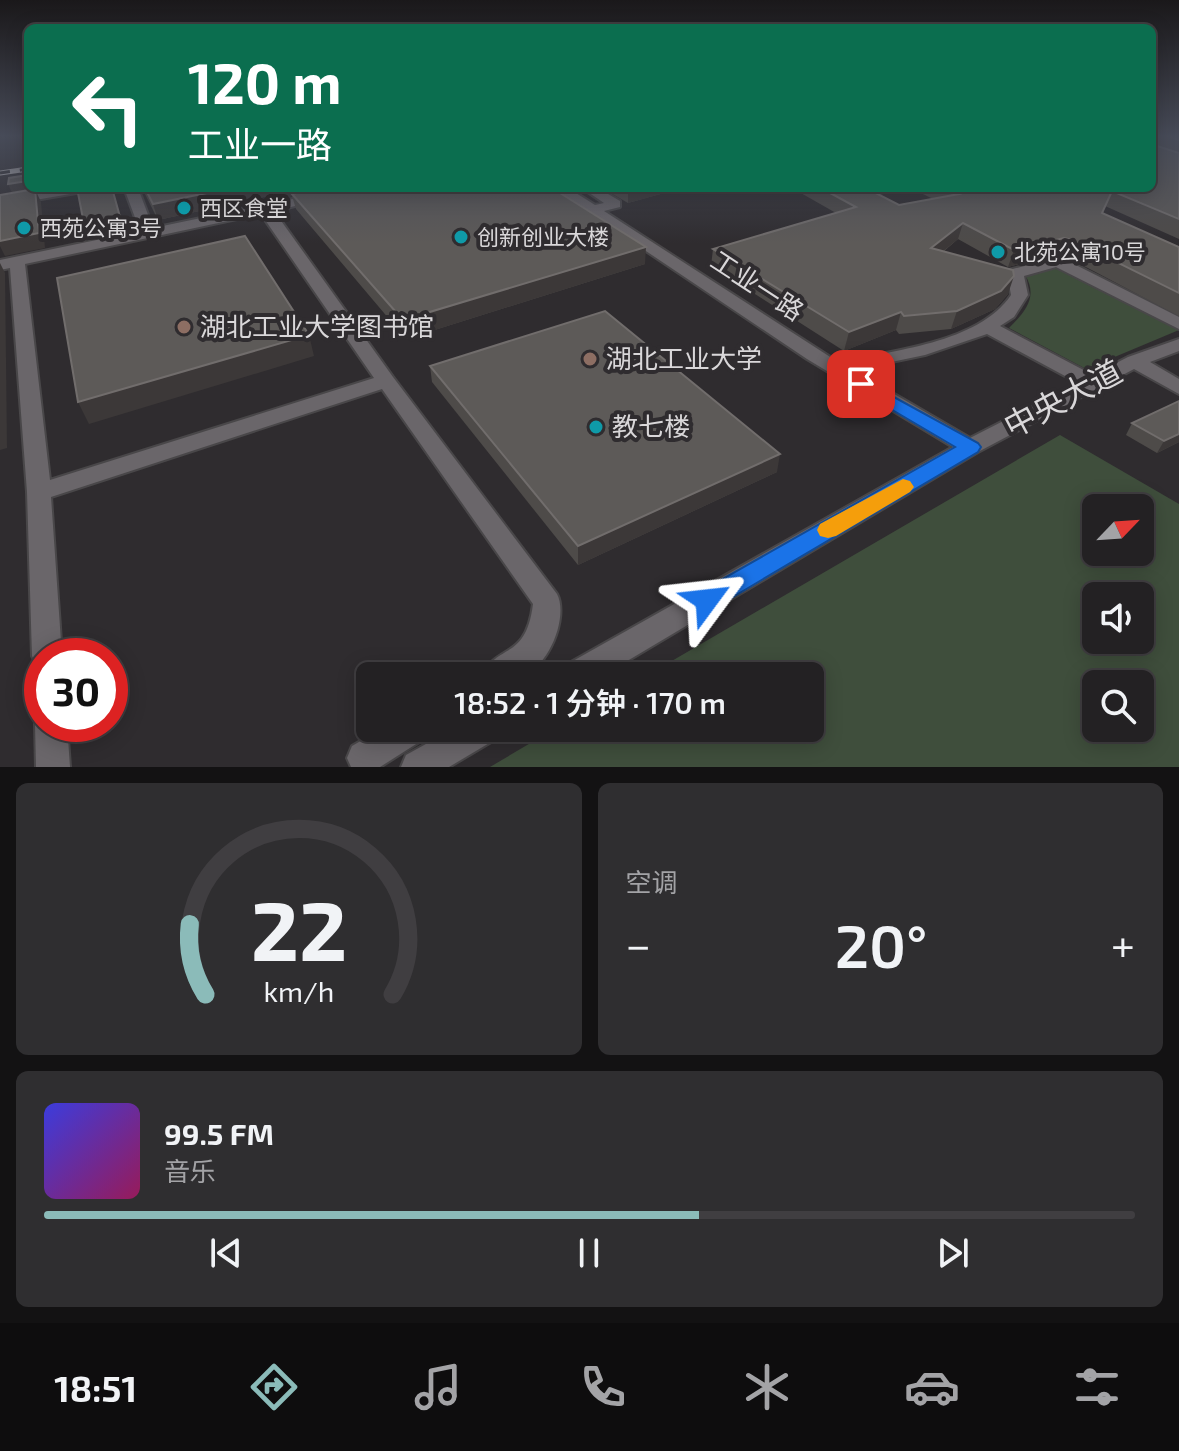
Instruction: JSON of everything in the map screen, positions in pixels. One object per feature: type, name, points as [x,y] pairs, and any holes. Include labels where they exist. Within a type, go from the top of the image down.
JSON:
[{"type":"street","points":[[0,202],[59,192]]},
{"type":"street","points":[[132,192],[148,234]]},
{"type":"street","points":[[46,638],[39,492],[9,263],[342,192]]},
{"type":"street","name":"工业一路","points":[[565,192],[836,368],[970,447]]},
{"type":"street","points":[[593,210],[615,204],[596,192]]},
{"type":"street","points":[[265,209],[547,602],[545,631],[526,658],[520,662]]},
{"type":"street","points":[[836,368],[965,338],[990,328],[1018,303],[1021,292],[1015,273],[1058,262],[1179,324]]},
{"type":"street","points":[[990,328],[1093,383]]},
{"type":"street","name":"中央大道","points":[[599,662],[970,447],[1135,361],[1179,345]]},
{"type":"street","points":[[1135,361],[1179,388]]},
{"type":"street","points":[[39,492],[386,381]]},
{"type":"street","points":[[52,742],[53,767]]},
{"type":"street","points":[[360,764],[392,742]]},
{"type":"street","points":[[418,767],[461,742]]},
{"type":"green space","points":[[1057,266],[1179,330],[1086,369],[1009,328],[1028,304],[1031,290],[1025,275]]},
{"type":"green space","points":[[1060,435],[1179,504],[1179,767],[490,767],[532,742],[824,742],[824,662],[670,662]]},
{"type":"building","points":[[1156,172],[1179,172],[1179,219],[1114,192],[1156,192]]},
{"type":"building","points":[[24,176],[24,182],[8,184],[9,178]]},
{"type":"building","points":[[35,192],[39,233],[0,241],[0,195]]},
{"type":"building","points":[[78,192],[113,192],[120,217],[84,224]]},
{"type":"building","points":[[147,192],[212,192],[153,204]]},
{"type":"building","name":"创新创业大楼","points":[[558,192],[646,247],[403,320],[292,194]]},
{"type":"building","points":[[828,192],[874,192],[899,205],[959,194],[955,192],[1112,192],[1102,213],[1179,247],[1179,293],[1072,240],[1064,238],[1014,250],[963,223],[931,248],[1013,270],[1014,276],[1001,291],[957,311],[904,316],[901,312],[849,332],[713,249],[856,207]]},
{"type":"building","name":"湖北工业大学图书馆","points":[[245,236],[309,335],[78,402],[57,278]]},
{"type":"building","name":"教七楼","points":[[605,311],[780,454],[578,546],[430,366]]},
{"type":"building","points":[[1179,401],[1179,434],[1164,441],[1132,423]]},
{"type":"railway","points":[[0,173],[8,172]]},
{"type":"slow traffic","points":[[828,530],[903,487]]},
{"type":"place","name":"西区食堂","points":[[184,208]]},
{"type":"place","name":"西苑公寓3号","points":[[24,228]]},
{"type":"place","name":"创新创业大楼","points":[[461,237]]},
{"type":"place","name":"北苑公寓10号","points":[[998,252]]},
{"type":"place","name":"湖北工业大学图书馆","points":[[184,327]]},
{"type":"place","name":"湖北工业大学","points":[[590,359]]},
{"type":"place","name":"教七楼","points":[[596,427]]},
{"type":"route","points":[[707,600],[970,447],[861,384]]}]
